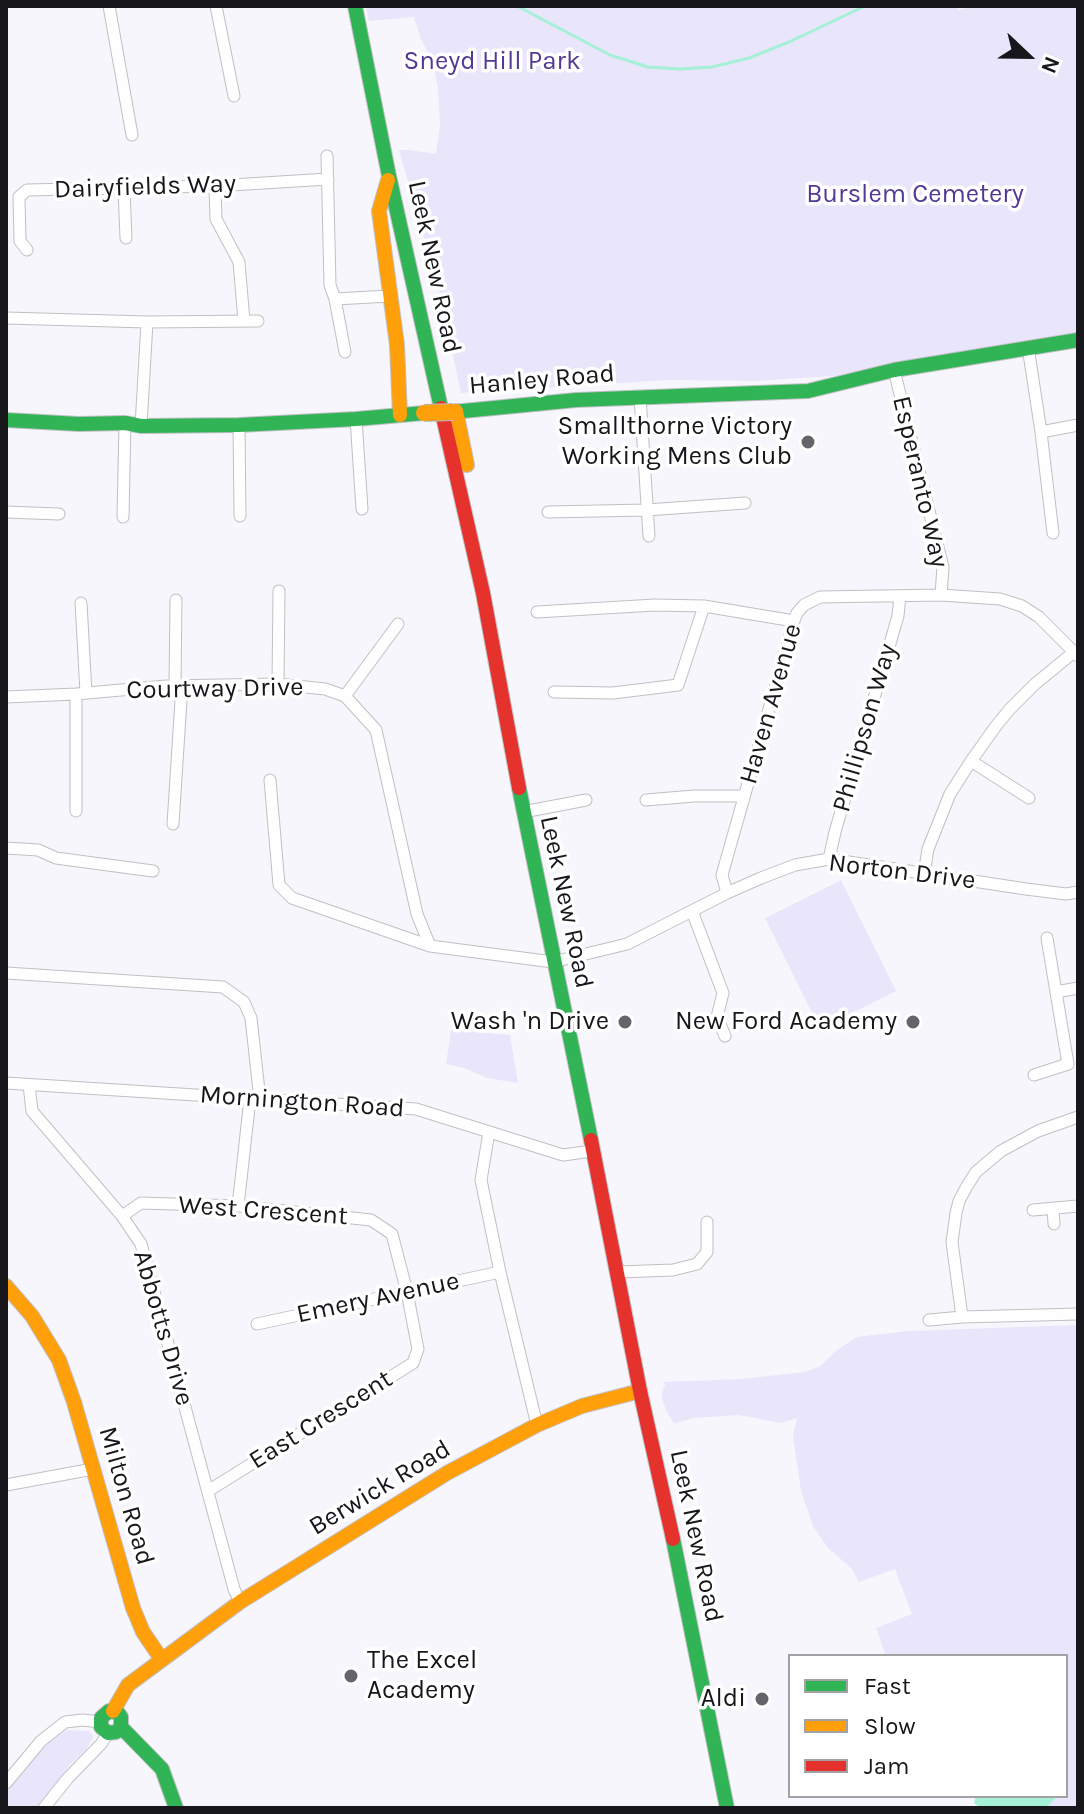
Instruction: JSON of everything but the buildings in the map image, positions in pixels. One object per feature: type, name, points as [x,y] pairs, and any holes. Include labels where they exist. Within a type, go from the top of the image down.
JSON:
[{"type":"main road","name":"Leek New Road","points":[[355,6],[389,176],[480,582],[553,962],[727,1808]]},
{"type":"main road","points":[[389,176],[379,211],[397,345],[400,415]]},
{"type":"main road","name":"Hanley Road","points":[[6,420],[79,424],[239,425],[356,419],[640,396],[808,391],[894,370],[1078,340]]},
{"type":"main road","points":[[454,411],[487,566],[480,582]]},
{"type":"main road","name":"Milton Road","points":[[6,1286],[32,1316],[59,1360],[133,1608],[143,1632],[162,1660]]},
{"type":"main road","name":"Berwick Road","points":[[162,1660],[240,1602],[447,1473],[537,1425],[582,1406],[640,1391]]},
{"type":"main road","points":[[162,1660],[128,1685],[113,1711],[121,1717],[110,1727],[162,1769],[176,1808]]},
{"type":"street","points":[[109,6],[132,135]]},
{"type":"street","points":[[216,6],[234,96]]},
{"type":"street","points":[[327,156],[330,285],[345,352]]},
{"type":"street","name":"Dairyfields Way","points":[[27,250],[20,241],[19,197],[27,190],[215,186],[328,179]]},
{"type":"street","points":[[215,186],[216,219],[239,262],[244,321]]},
{"type":"street","points":[[124,189],[126,238]]},
{"type":"street","points":[[335,299],[390,296]]},
{"type":"street","points":[[6,318],[258,321]]},
{"type":"street","points":[[123,517],[147,322]]},
{"type":"street","points":[[1028,347],[1053,533]]},
{"type":"street","name":"Esperanto Way","points":[[894,370],[943,567],[941,595]]},
{"type":"street","points":[[640,396],[649,536]]},
{"type":"street","points":[[356,419],[362,509]]},
{"type":"street","points":[[239,425],[240,516]]},
{"type":"street","points":[[1041,432],[1078,425]]},
{"type":"street","points":[[548,512],[647,510],[745,503]]},
{"type":"street","points":[[6,512],[59,514]]},
{"type":"street","points":[[278,684],[279,591]]},
{"type":"street","name":"Haven Avenue","points":[[727,893],[722,875],[794,621],[804,605],[820,597],[941,595],[1000,599],[1022,606],[1039,617],[1076,654]]},
{"type":"street","name":"Phillipson Way","points":[[829,859],[898,616],[900,596]]},
{"type":"street","points":[[173,824],[179,685],[176,600]]},
{"type":"street","points":[[76,811],[81,603]]},
{"type":"street","points":[[537,612],[653,605],[704,606],[794,621]]},
{"type":"street","points":[[554,692],[613,693],[678,685],[704,606]]},
{"type":"street","points":[[398,624],[345,696],[376,730],[417,914],[430,946]]},
{"type":"street","points":[[924,874],[928,849],[950,794],[971,761],[1009,710],[1035,684],[1076,654]]},
{"type":"street","name":"Courtway Drive","points":[[6,697],[179,685],[278,684],[325,689],[345,696]]},
{"type":"street","points":[[971,761],[1029,798]]},
{"type":"street","points":[[270,780],[279,885],[292,898],[430,946],[553,962]]},
{"type":"street","points":[[646,800],[744,796]]},
{"type":"street","points":[[523,812],[586,800]]},
{"type":"street","points":[[6,848],[38,850],[56,858],[153,871]]},
{"type":"street","name":"Norton Drive","points":[[553,962],[627,944],[727,893],[795,865],[829,859],[1039,891],[1078,892]]},
{"type":"street","points":[[692,911],[723,993],[717,1017],[725,1036]]},
{"type":"street","points":[[1034,1075],[1068,1064],[1047,938]]},
{"type":"street","points":[[6,973],[223,987],[244,1002],[251,1018],[255,1099],[238,1206]]},
{"type":"street","points":[[1056,992],[1078,988]]},
{"type":"street","name":"Mornington Road","points":[[6,1083],[416,1109],[563,1155],[592,1151]]},
{"type":"street","name":"Abbotts Drive","points":[[29,1085],[32,1111],[122,1216],[141,1244],[240,1602]]},
{"type":"street","points":[[962,1317],[952,1242],[959,1201],[967,1186],[976,1172],[1001,1151],[1038,1131],[1078,1117]]},
{"type":"street","points":[[489,1132],[481,1180],[537,1425]]},
{"type":"street","name":"West Crescent","points":[[122,1216],[141,1203],[238,1206],[371,1220],[392,1234],[407,1292]]},
{"type":"street","points":[[1033,1210],[1078,1206]]},
{"type":"street","points":[[1053,1208],[1054,1224]]},
{"type":"street","points":[[618,1272],[673,1270],[697,1264],[707,1252],[707,1222]]},
{"type":"street","name":"Emery Avenue","points":[[257,1324],[500,1272]]},
{"type":"street","name":"East Crescent","points":[[208,1491],[413,1363],[418,1349],[407,1292]]},
{"type":"street","points":[[929,1320],[1078,1314]]},
{"type":"street","points":[[6,1485],[93,1469]]},
{"type":"street","points":[[6,1783],[41,1741],[65,1722],[83,1720],[110,1727],[101,1744],[44,1808]]},
{"type":"green space","name":"Burslem Cemetery","points":[[366,6],[956,6],[958,10],[977,6],[1078,6],[1078,332],[832,376],[757,381],[669,380],[461,393],[440,294],[399,150],[436,154],[440,126],[433,62],[414,17],[369,21]]},
{"type":"green space","points":[[841,880],[896,991],[820,1029],[765,918]]},
{"type":"green space","points":[[451,1030],[510,1035],[518,1083],[487,1078],[446,1064]]},
{"type":"green space","points":[[1078,1325],[1078,1808],[1046,1808],[1056,1798],[1068,1798],[1068,1654],[885,1654],[876,1628],[912,1614],[895,1569],[859,1582],[852,1569],[828,1548],[813,1526],[801,1491],[793,1436],[797,1418],[781,1423],[739,1415],[693,1418],[674,1424],[662,1399],[664,1382],[742,1379],[805,1372],[819,1367],[857,1337],[908,1331]]},
{"type":"green space","points":[[67,1730],[89,1731],[94,1736],[38,1808],[6,1808],[6,1793],[32,1758],[54,1737]]},
{"type":"shaded area","points":[[975,1798],[1056,1798],[1046,1808],[981,1808],[974,1803]]},
{"type":"waterway","points":[[517,6],[610,55],[648,67],[680,69],[712,67],[749,58],[865,6]]},
{"type":"traffic: fast","points":[[355,6],[441,408]]},
{"type":"traffic: fast","points":[[453,412],[576,400],[808,391],[894,370],[1078,340]]},
{"type":"traffic: fast","points":[[6,420],[141,426],[239,425],[424,413]]},
{"type":"traffic: fast","points":[[519,788],[591,1140]]},
{"type":"traffic: fast","points":[[673,1539],[727,1808]]},
{"type":"traffic: fast","points":[[121,1727],[116,1732],[108,1733],[101,1727],[101,1718],[109,1711],[118,1713],[121,1727],[162,1769],[176,1808]]},
{"type":"traffic: slow","points":[[388,180],[379,211],[397,345],[400,415]]},
{"type":"traffic: slow","points":[[456,411],[467,465]]},
{"type":"traffic: slow","points":[[424,413],[453,412]]},
{"type":"traffic: slow","points":[[6,1286],[32,1316],[59,1360],[133,1608],[143,1632],[162,1660]]},
{"type":"traffic: slow","points":[[113,1711],[128,1685],[240,1602],[447,1473],[537,1425],[582,1406],[640,1391]]},
{"type":"traffic: jam","points":[[441,408],[483,593],[519,788]]},
{"type":"traffic: jam","points":[[591,1140],[640,1391],[673,1539]]},
{"type":"place","name":"Smallthorne Victory Working Mens Club","points":[[808,442]]},
{"type":"place","name":"Wash 'n Drive","points":[[625,1022]]},
{"type":"place","name":"New Ford Academy","points":[[913,1022]]},
{"type":"place","name":"The Excel Academy","points":[[351,1676]]},
{"type":"place","name":"Aldi","points":[[762,1699]]},
{"type":"park label","name":"Sneyd Hill Park","points":[[492,62]]}]
